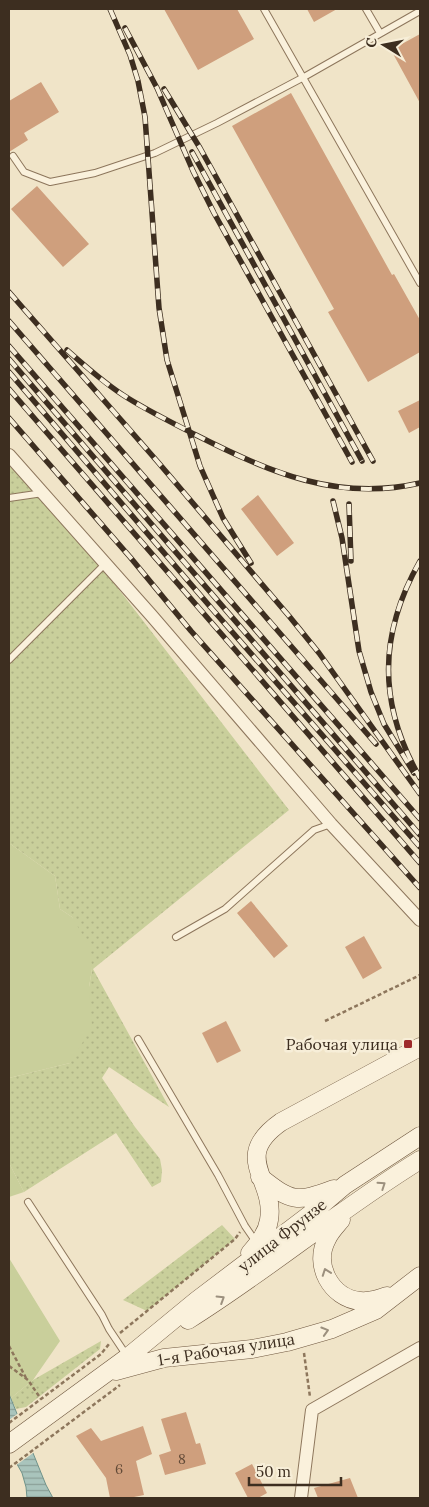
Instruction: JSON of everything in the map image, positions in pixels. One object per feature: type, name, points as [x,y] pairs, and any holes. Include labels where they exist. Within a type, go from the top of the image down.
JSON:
[{"type":"main road","points":[[232,1274],[260,1242],[269,1221],[269,1204],[257,1168],[257,1152],[260,1143],[270,1129],[420,1046]]},
{"type":"main road","name":"улица Фрунзе","points":[[9,1444],[32,1416],[111,1380],[128,1357],[232,1274],[312,1213],[345,1185],[420,1136]]},
{"type":"main road","name":"улица Фрунзе","points":[[148,1341],[179,1326],[228,1295],[420,1160]]},
{"type":"main road","points":[[260,1177],[279,1192],[295,1198],[312,1197],[345,1185]]},
{"type":"main road","points":[[355,1204],[326,1239],[322,1257],[325,1274],[335,1289],[350,1298],[368,1301],[395,1294]]},
{"type":"main road","name":"1-я Рабочая улица","points":[[111,1380],[164,1358],[252,1349],[287,1342],[332,1328],[376,1310],[420,1276]]},
{"type":"street","points":[[9,455],[106,563],[331,824],[420,920]]},
{"type":"street","points":[[301,1498],[312,1410],[420,1348]]},
{"type":"lane","points":[[264,9],[420,283]]},
{"type":"lane","points":[[366,9],[380,34]]},
{"type":"lane","points":[[13,156],[24,172],[50,182],[96,173],[155,153],[304,77],[420,11]]},
{"type":"lane","points":[[9,498],[44,493]]},
{"type":"lane","points":[[9,660],[106,563]]},
{"type":"lane","points":[[176,937],[225,909],[314,830],[331,824]]},
{"type":"lane","points":[[138,1039],[256,1242]]},
{"type":"lane","points":[[28,1202],[128,1357]]},
{"type":"path","points":[[325,1022],[420,975]]},
{"type":"path","points":[[9,1423],[32,1416],[41,1399],[101,1354],[115,1338],[235,1239],[245,1226]]},
{"type":"path","points":[[9,1346],[41,1399]]},
{"type":"path","points":[[304,1353],[312,1410]]},
{"type":"path","points":[[9,1366],[28,1380]]},
{"type":"path","points":[[9,1468],[49,1439],[111,1380]]},
{"type":"green space","points":[[9,447],[289,810],[93,969],[169,1107],[109,1067],[102,1078],[135,1127],[160,1159],[162,1170],[161,1182],[152,1187],[116,1133],[24,1192],[9,1163],[9,1078],[70,1063],[92,969],[72,917],[60,909],[55,876],[9,843]]},
{"type":"green space","points":[[9,843],[55,876],[60,909],[72,917],[90,947],[92,969],[89,987],[92,1027],[70,1063],[9,1078]]},
{"type":"green space","points":[[9,1163],[24,1192],[9,1197]]},
{"type":"green space","points":[[222,1225],[235,1239],[147,1311],[123,1300]]},
{"type":"green space","points":[[9,1258],[60,1341],[33,1380],[11,1398],[9,1394]]},
{"type":"green space","points":[[101,1341],[100,1349],[26,1407],[16,1409],[11,1398],[33,1380]]},
{"type":"water","points":[[9,1394],[53,1498],[27,1498],[22,1473],[9,1450]]},
{"type":"pier","points":[[20,1412],[36,1451],[15,1466],[9,1455],[9,1420]]},
{"type":"building","points":[[164,9],[237,9],[254,39],[198,70]]},
{"type":"building","points":[[307,9],[337,9],[314,22]]},
{"type":"building","points":[[420,34],[420,103],[391,50]]},
{"type":"building","points":[[41,82],[59,112],[24,133],[28,140],[9,152],[9,101]]},
{"type":"building","points":[[291,93],[392,275],[394,274],[420,320],[420,352],[368,382],[328,312],[334,309],[232,126]]},
{"type":"building","points":[[37,186],[89,244],[63,267],[11,209]]},
{"type":"building","points":[[420,400],[420,427],[409,433],[398,411]]},
{"type":"building","points":[[258,495],[294,543],[277,556],[241,509]]},
{"type":"building","points":[[251,901],[288,946],[274,958],[237,913]]},
{"type":"building","points":[[364,936],[382,968],[363,979],[345,947]]},
{"type":"building","points":[[226,1021],[241,1051],[217,1063],[202,1033]]},
{"type":"building","points":[[186,1412],[196,1444],[200,1443],[206,1464],[165,1475],[159,1455],[171,1451],[161,1419]]},
{"type":"building","points":[[143,1426],[152,1454],[136,1461],[144,1495],[129,1498],[110,1498],[106,1478],[76,1436],[91,1428],[101,1441]]},
{"type":"building","points":[[252,1464],[267,1493],[258,1498],[248,1498],[235,1473]]},
{"type":"building","points":[[350,1478],[358,1498],[318,1498],[314,1488]]},
{"type":"railway","points":[[110,9],[130,55],[138,81],[145,117],[159,308],[167,360],[200,466],[223,518],[251,563]]},
{"type":"railway","points":[[125,28],[157,88],[193,171],[214,213],[352,462]]},
{"type":"railway","points":[[164,89],[200,148],[373,461]]},
{"type":"railway","points":[[192,152],[362,461]]},
{"type":"railway","points":[[9,292],[289,616],[319,653],[420,794]]},
{"type":"railway","points":[[9,321],[376,744]]},
{"type":"railway","points":[[9,346],[420,819]]},
{"type":"railway","points":[[67,350],[108,385],[141,406],[250,461],[304,480],[332,486],[360,489],[390,488],[420,483]]},
{"type":"railway","points":[[9,359],[420,835]]},
{"type":"railway","points":[[9,372],[420,847]]},
{"type":"railway","points":[[9,389],[420,863]]},
{"type":"railway","points":[[9,418],[130,557],[191,631],[420,888]]},
{"type":"railway","points":[[333,501],[342,538],[359,651],[371,692],[384,724],[414,773]]},
{"type":"railway","points":[[349,504],[351,561]]},
{"type":"railway","points":[[420,561],[406,589],[396,616],[390,643],[388,670],[390,696],[396,723],[406,750],[420,778]]},
{"type":"place","name":"Рабочая улица","points":[[408,1044]]}]
